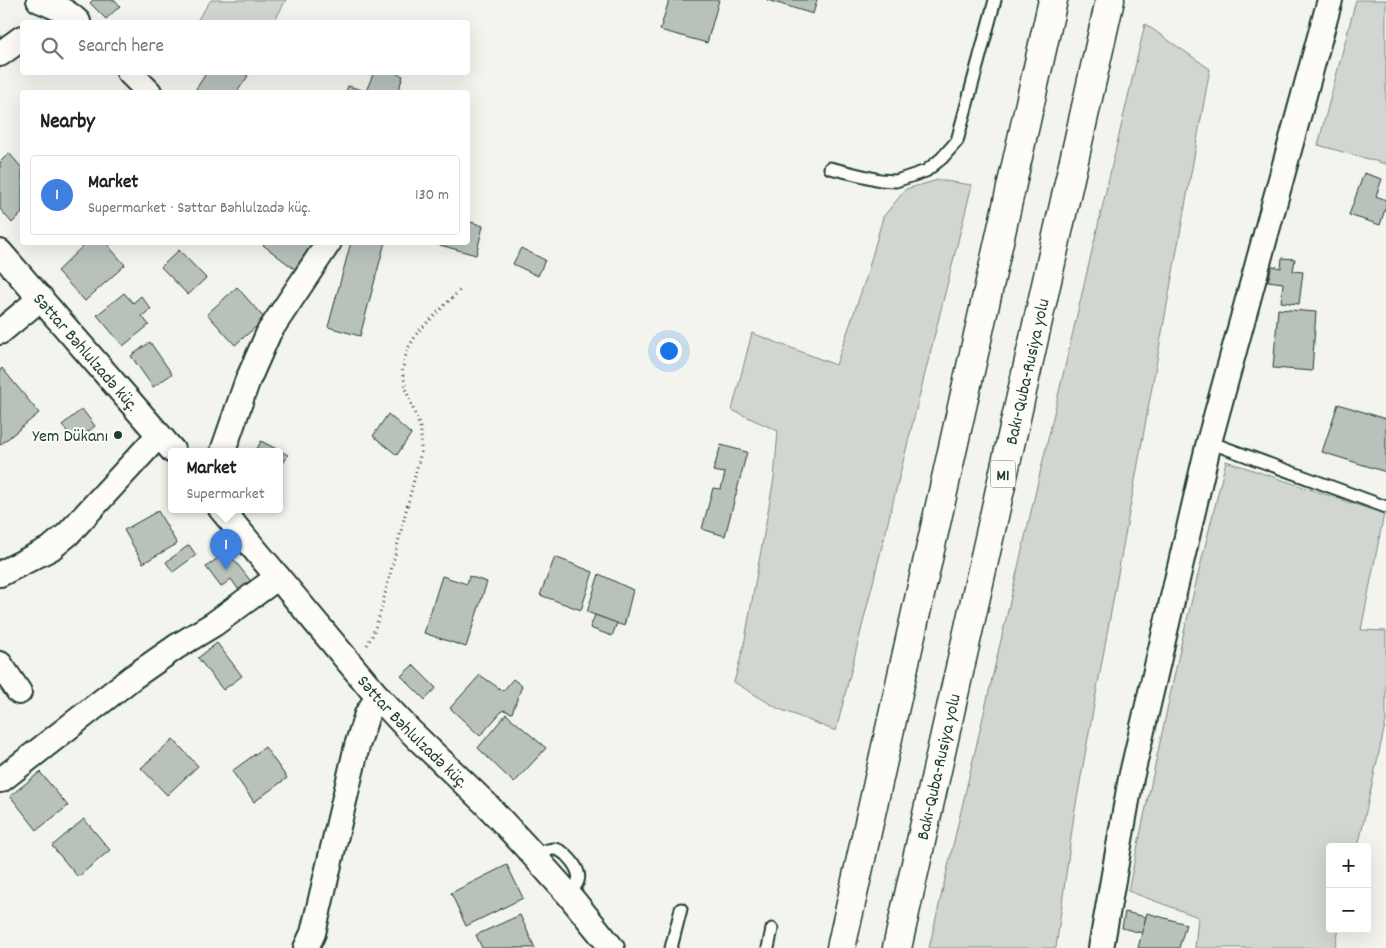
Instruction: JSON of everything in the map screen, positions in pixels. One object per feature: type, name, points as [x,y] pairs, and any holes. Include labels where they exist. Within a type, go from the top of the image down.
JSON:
[{"type":"highway","points":[[841,948],[1053,0]]},
{"type":"highway","name":"Bakı-Quba-Rusiya yolu","points":[[897,948],[1110,0]]},
{"type":"street","points":[[1101,948],[1131,778],[1209,442],[1330,0]]},
{"type":"street","points":[[44,7],[70,15],[76,20]]},
{"type":"street","points":[[0,54],[20,39]]},
{"type":"street","points":[[132,75],[147,90]]},
{"type":"street","points":[[223,448],[247,382],[269,332],[327,245]]},
{"type":"street","name":"Səttar Bəhlulzadə küç.","points":[[0,252],[166,443]]},
{"type":"street","points":[[0,332],[41,298]]},
{"type":"street","points":[[0,574],[51,548],[166,443]]},
{"type":"street","name":"Səttar Bəhlulzadə küç.","points":[[224,513],[378,697],[409,730],[486,804],[569,894],[612,948]]},
{"type":"street","points":[[1,780],[133,677],[176,647],[214,624],[278,577]]},
{"type":"street","points":[[0,664],[19,692]]},
{"type":"street","points":[[306,948],[313,933],[357,746],[367,714],[378,697]]},
{"type":"lane","points":[[830,168],[880,180],[896,181],[926,171],[942,158],[957,141],[995,0]]},
{"type":"lane","points":[[1209,442],[1386,507]]},
{"type":"lane","points":[[672,948],[681,909]]},
{"type":"lane","points":[[768,948],[772,929]]},
{"type":"path","points":[[353,667],[372,636],[380,614],[421,452],[421,430],[402,372],[407,350],[418,332],[462,288]]},
{"type":"shaded area","points":[[211,0],[286,0],[275,20],[197,20]]},
{"type":"shaded area","points":[[1356,0],[1386,0],[1386,164],[1318,145]]},
{"type":"shaded area","points":[[1145,24],[1210,69],[1074,815],[1056,948],[929,948]]},
{"type":"shaded area","points":[[938,180],[972,185],[836,731],[777,708],[734,682],[744,645],[774,478],[778,431],[732,410],[752,333],[836,365],[866,278],[883,217],[906,189]]},
{"type":"shaded area","points":[[1226,461],[1384,514],[1361,630],[1386,631],[1386,721],[1359,843],[1326,843],[1326,933],[1338,933],[1335,948],[1195,948],[1198,917],[1128,891],[1182,640]]},
{"type":"building","points":[[93,0],[115,0],[120,6],[106,19],[90,3]]},
{"type":"building","points":[[669,0],[719,0],[707,43],[660,30]]},
{"type":"building","points":[[767,0],[817,0],[813,14]]},
{"type":"building","points":[[205,75],[248,76],[238,90],[195,90]]},
{"type":"building","points":[[373,75],[403,76],[399,90],[366,90]]},
{"type":"building","points":[[348,86],[362,90],[347,90]]},
{"type":"building","points":[[9,153],[20,166],[20,215],[12,223],[0,209],[0,162]]},
{"type":"building","points":[[1364,173],[1382,179],[1376,196],[1386,200],[1380,225],[1349,215]]},
{"type":"building","points":[[470,222],[483,226],[476,255],[440,245],[470,245]]},
{"type":"building","points":[[84,245],[108,245],[125,265],[85,301],[57,271]]},
{"type":"building","points":[[263,245],[316,245],[297,271]]},
{"type":"building","points":[[350,245],[384,245],[360,336],[328,327]]},
{"type":"building","points":[[521,248],[545,260],[538,276],[513,264]]},
{"type":"building","points":[[179,250],[206,278],[188,295],[161,267]]},
{"type":"building","points":[[1282,258],[1295,259],[1293,271],[1303,272],[1299,304],[1281,302],[1283,283],[1268,281],[1272,266],[1281,268]]},
{"type":"building","points":[[237,287],[265,319],[235,345],[207,314]]},
{"type":"building","points":[[124,293],[133,303],[141,296],[151,309],[142,316],[149,325],[123,346],[97,315]]},
{"type":"building","points":[[1278,309],[1316,312],[1312,371],[1273,368]]},
{"type":"building","points":[[150,342],[172,374],[153,387],[131,356]]},
{"type":"building","points":[[2,368],[39,413],[0,445],[0,370]]},
{"type":"building","points":[[1338,404],[1386,419],[1386,472],[1322,452]]},
{"type":"building","points":[[82,409],[95,426],[75,442],[62,425]]},
{"type":"building","points":[[388,414],[411,434],[397,455],[373,436]]},
{"type":"building","points":[[261,441],[274,448],[258,448]]},
{"type":"building","points":[[721,445],[747,452],[725,536],[702,529],[713,488],[721,489],[725,473],[713,471]]},
{"type":"building","points":[[283,452],[288,455],[283,464]]},
{"type":"building","points":[[158,511],[177,544],[143,563],[124,530]]},
{"type":"building","points":[[189,545],[196,555],[173,572],[166,562]]},
{"type":"building","points":[[227,551],[253,584],[241,593],[231,579],[221,587],[206,567]]},
{"type":"building","points":[[555,557],[593,572],[581,610],[540,595]]},
{"type":"building","points":[[599,574],[633,590],[624,626],[587,612]]},
{"type":"building","points":[[442,576],[467,584],[469,576],[487,582],[466,647],[424,633]]},
{"type":"building","points":[[595,615],[617,623],[612,636],[590,628]]},
{"type":"building","points":[[217,643],[242,676],[223,690],[198,658]]},
{"type":"building","points":[[413,665],[436,688],[425,700],[401,676]]},
{"type":"building","points":[[480,675],[503,691],[513,679],[522,686],[512,713],[503,710],[480,736],[450,708]]},
{"type":"building","points":[[506,714],[546,748],[514,783],[478,748]]},
{"type":"building","points":[[173,739],[198,766],[167,795],[141,768]]},
{"type":"building","points":[[265,747],[287,778],[254,802],[232,771]]},
{"type":"building","points":[[40,772],[68,806],[37,830],[10,796]]},
{"type":"building","points":[[84,819],[110,850],[78,877],[52,846]]},
{"type":"building","points":[[507,865],[523,898],[466,926],[451,893]]},
{"type":"building","points":[[1125,912],[1146,917],[1142,933],[1122,928]]},
{"type":"building","points":[[1147,913],[1186,924],[1179,948],[1138,948]]},
{"type":"building","points":[[520,915],[535,948],[482,948],[476,935]]},
{"type":"place","name":"Yem Dükanı","points":[[118,435]]},
{"type":"place","name":"Market","points":[[226,570]]}]
